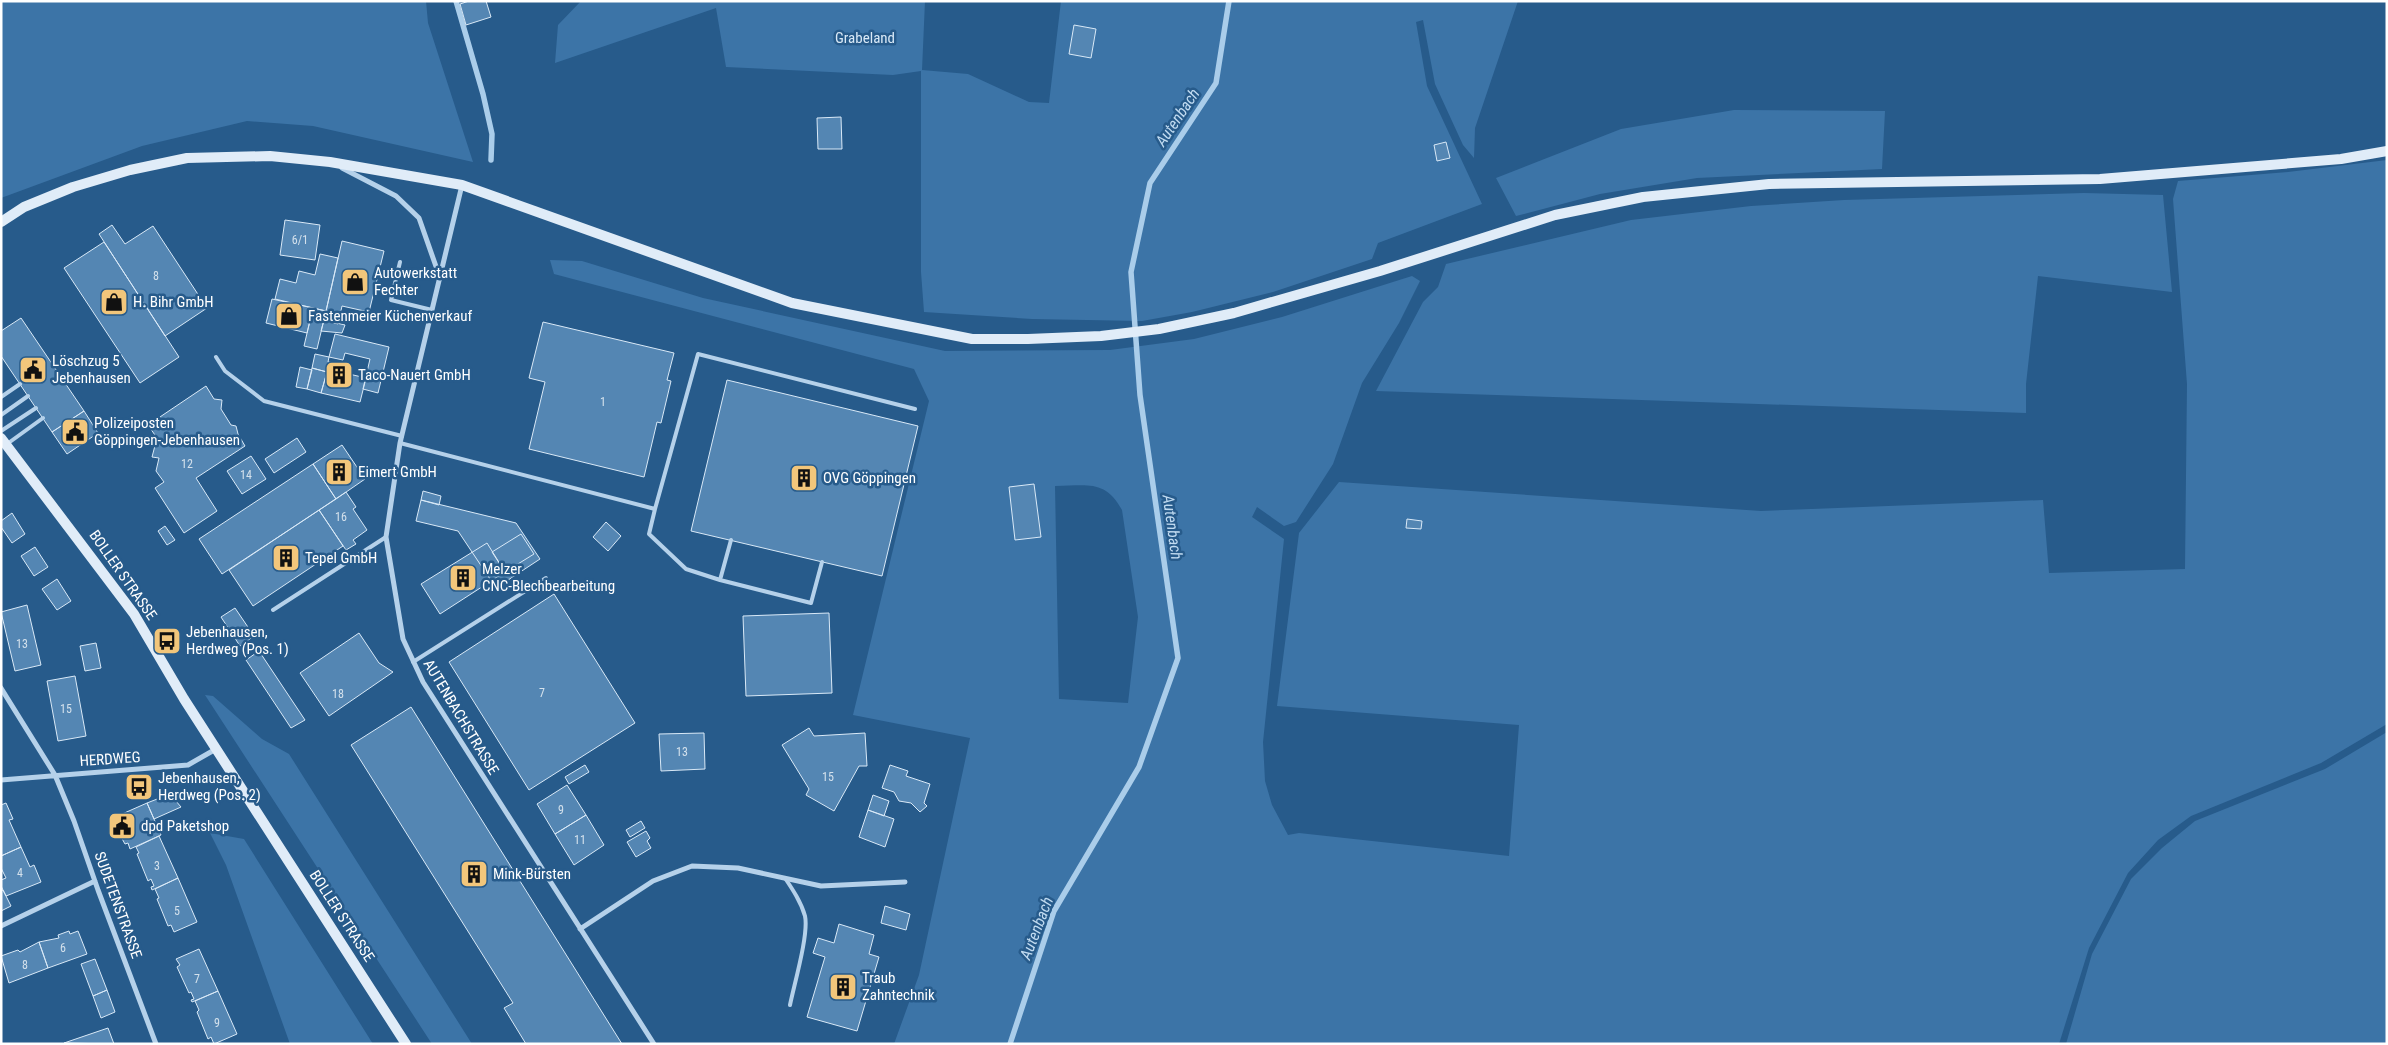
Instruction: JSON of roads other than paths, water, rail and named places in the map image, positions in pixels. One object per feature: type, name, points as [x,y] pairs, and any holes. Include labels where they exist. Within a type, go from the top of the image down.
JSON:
[{"type":"street","points":[[1,222],[24,207],[74,187],[130,170],[187,158],[270,156],[330,162],[462,185],[792,303],[972,339],[1101,336],[1160,329],[1234,313],[1361,276],[1555,215],[1643,197],[1769,184],[2100,179],[2341,160],[2387,151]]},
{"type":"street","points":[[330,162],[396,196],[419,218],[440,276]]},
{"type":"street","name":"AUTENBACHSTRASSE","points":[[462,185],[400,442],[386,537],[403,639],[423,682],[654,1044]]},
{"type":"street","name":"BOLLER STRASSE","points":[[4,441],[134,614],[216,749],[406,1044]]},
{"type":"street","name":"SUDETENSTRASSE","points":[[1,688],[55,775],[74,821],[94,881],[156,1044]]},
{"type":"street","name":"HERDWEG","points":[[1,780],[188,765],[216,749]]},
{"type":"street","points":[[580,929],[653,880],[692,866],[738,868],[783,876],[821,886],[905,882]]},
{"type":"street","points":[[1,926],[94,881]]},
{"type":"lane","points":[[400,262],[391,300],[432,310]]},
{"type":"lane","points":[[822,562],[811,603],[720,580],[686,569],[649,534],[698,354],[915,409]]},
{"type":"lane","points":[[216,357],[225,370],[264,401],[402,436]]},
{"type":"lane","points":[[1,397],[20,384]]},
{"type":"lane","points":[[1,415],[28,396]]},
{"type":"lane","points":[[1,431],[36,408]]},
{"type":"lane","points":[[4,441],[43,418]]},
{"type":"lane","points":[[400,442],[655,509]]},
{"type":"lane","points":[[273,610],[386,537]]},
{"type":"lane","points":[[720,580],[731,540]]},
{"type":"lane","points":[[413,662],[546,578]]},
{"type":"lane","points":[[783,876],[797,897],[805,918],[803,941],[790,1005]]},
{"type":"waterway","points":[[456,1],[483,94],[492,134],[491,160]]},
{"type":"waterway","name":"Autenbach","points":[[1010,1044],[1054,911],[1139,767],[1178,658],[1140,395],[1131,272],[1150,183],[1216,83],[1229,1]]},
{"type":"place","name":"Autowerkstatt Fechter","points":[[355,282]]},
{"type":"place","name":"H. Bihr GmbH","points":[[114,302]]},
{"type":"place","name":"Fastenmeier Küchenverkauf","points":[[289,316]]},
{"type":"place","name":"Löschzug 5 Jebenhausen","points":[[33,370]]},
{"type":"place","name":"Taco-Nauert GmbH","points":[[339,375]]},
{"type":"place","name":"Polizeiposten Göppingen-Jebenhausen","points":[[75,432]]},
{"type":"place","name":"Eimert GmbH","points":[[339,472]]},
{"type":"place","name":"OVG Göppingen","points":[[804,478]]},
{"type":"place","name":"Tepel GmbH","points":[[286,558]]},
{"type":"place","name":"Melzer CNC-Blechbearbeitung","points":[[463,578]]},
{"type":"place","name":"Jebenhausen, Herdweg (Pos. 1)","points":[[167,641]]},
{"type":"place","name":"Jebenhausen, Herdweg (Pos. 2)","points":[[139,787]]},
{"type":"place","name":"dpd Paketshop","points":[[122,826]]},
{"type":"place","name":"Mink-Bürsten","points":[[474,874]]},
{"type":"place","name":"Traub Zahntechnik","points":[[843,987]]},
{"type":"park label","name":"Grabeland","points":[[865,38]]}]
